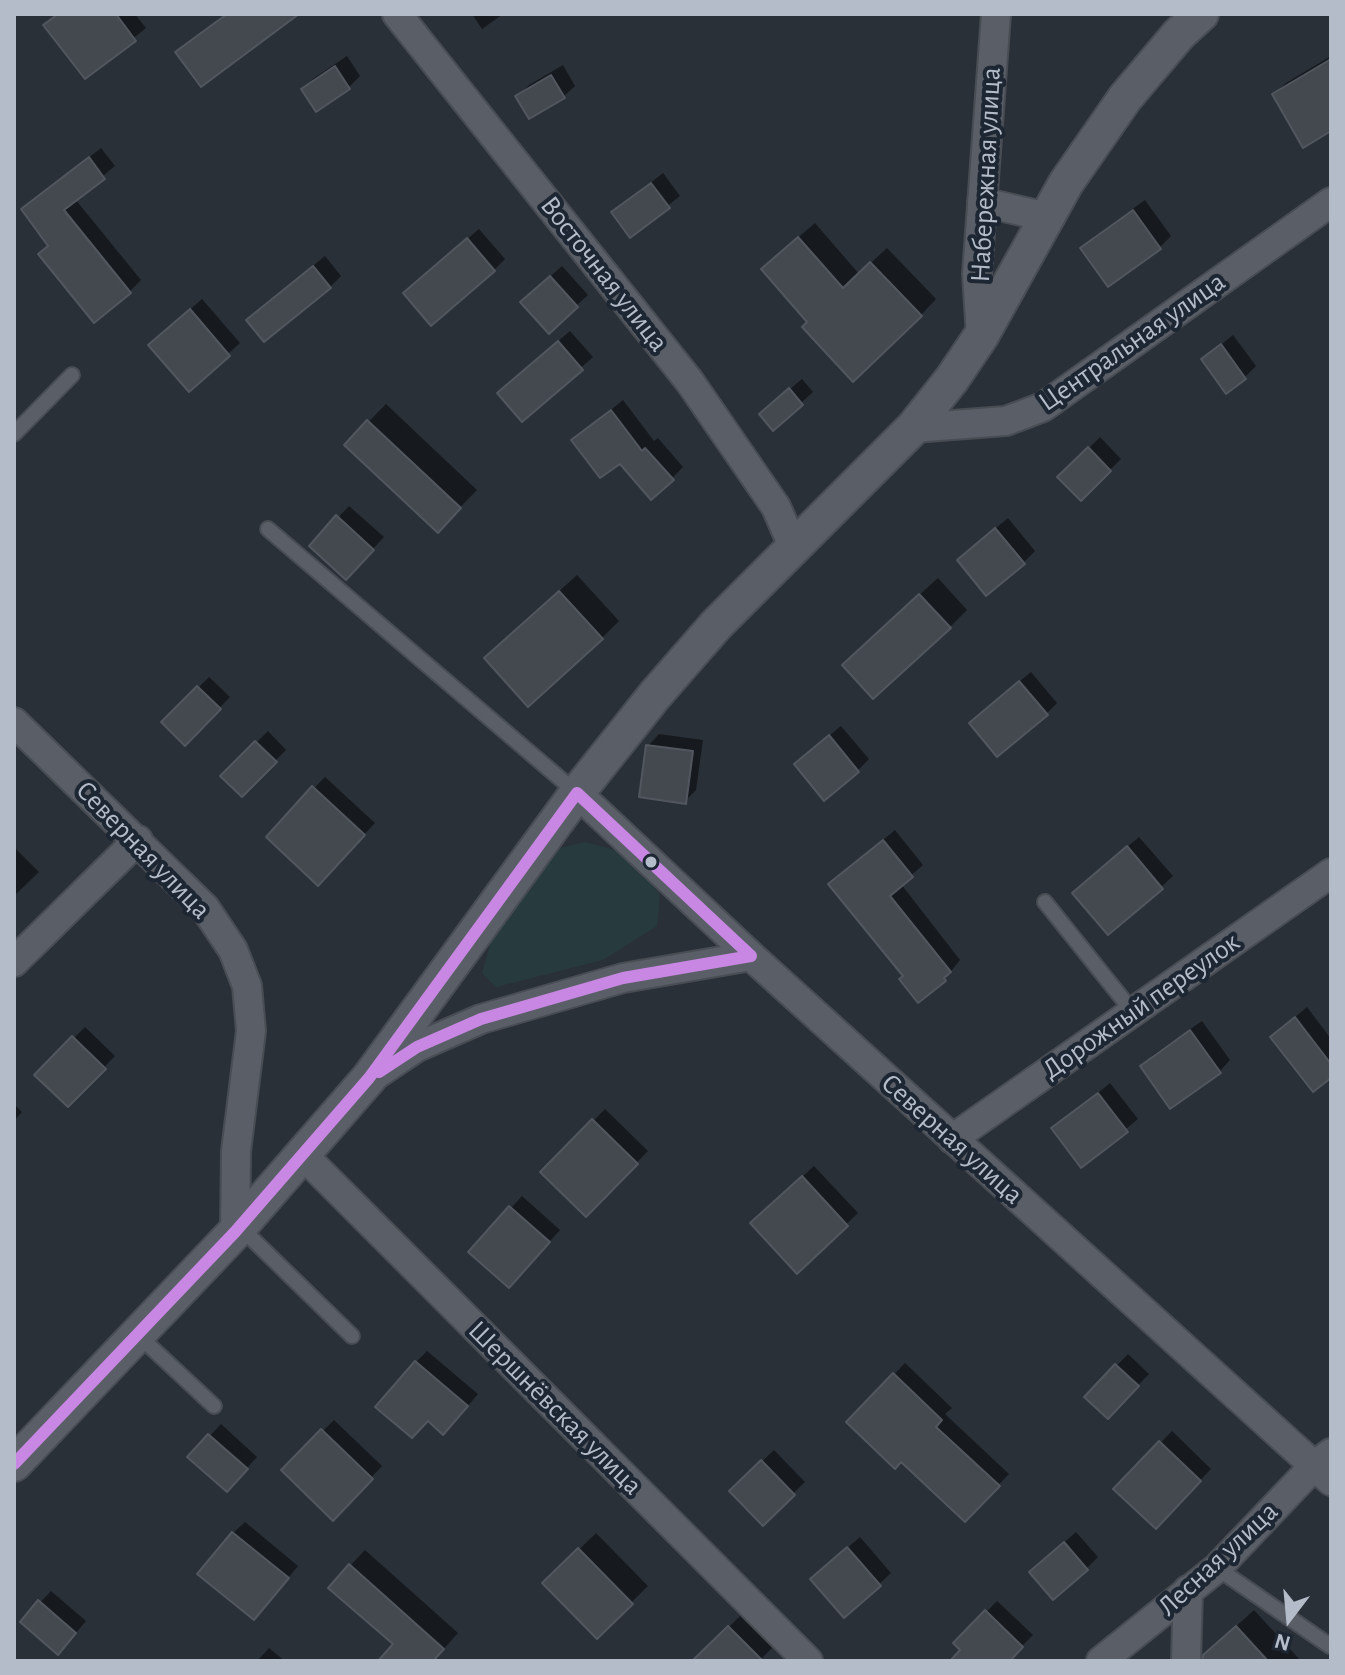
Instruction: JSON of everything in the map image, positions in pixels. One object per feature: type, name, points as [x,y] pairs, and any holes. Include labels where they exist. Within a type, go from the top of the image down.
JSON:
[{"type":"street","name":"Восточная улица","points":[[397,14],[690,382],[776,507],[793,546]]},
{"type":"street","name":"Набережная улица","points":[[981,336],[977,274],[996,14]]},
{"type":"street","points":[[14,1464],[238,1230],[369,1078],[577,793],[655,695],[716,625],[913,428],[981,336],[1066,183],[1125,98],[1179,34],[1201,14]]},
{"type":"street","points":[[982,202],[1047,217]]},
{"type":"street","name":"Центральная улица","points":[[913,428],[1006,421],[1043,407],[1331,202]]},
{"type":"street","name":"Северная улица","points":[[14,722],[205,908],[233,950],[247,986],[251,1031],[236,1151],[238,1230]]},
{"type":"street","name":"Северная улица","points":[[577,793],[952,1139],[1325,1467]]},
{"type":"street","points":[[14,962],[138,840]]},
{"type":"street","name":"Дорожный переулок","points":[[952,1139],[1331,873]]},
{"type":"street","points":[[369,1078],[417,1047],[481,1019],[623,978],[751,956]]},
{"type":"street","name":"Шершнёвская улица","points":[[303,1155],[808,1661]]},
{"type":"street","name":"Лесная улица","points":[[1101,1661],[1217,1568],[1325,1467]]},
{"type":"street","points":[[1186,1661],[1188,1590]]},
{"type":"lane","points":[[14,434],[72,375]]},
{"type":"lane","points":[[268,529],[577,793]]},
{"type":"lane","points":[[1045,902],[1133,1012]]},
{"type":"lane","points":[[238,1230],[352,1336]]},
{"type":"lane","points":[[137,1335],[214,1406]]},
{"type":"lane","points":[[1217,1568],[1330,1646]]},
{"type":"green space","points":[[585,842],[627,853],[660,895],[657,926],[603,960],[496,987],[482,973],[494,931],[560,848]]},
{"type":"building","points":[[58,14],[116,14],[136,41],[85,79],[43,25]]},
{"type":"building","points":[[227,14],[299,14],[201,87],[175,52]]},
{"type":"building","points":[[1331,59],[1331,131],[1303,148],[1272,94]]},
{"type":"building","points":[[335,66],[350,89],[316,112],[301,89]]},
{"type":"building","points":[[551,75],[565,98],[529,119],[515,96]]},
{"type":"building","points":[[89,157],[105,179],[64,210],[131,293],[94,323],[38,254],[48,246],[21,209]]},
{"type":"building","points":[[651,183],[670,208],[630,238],[611,212]]},
{"type":"building","points":[[1133,210],[1161,249],[1108,287],[1080,248]]},
{"type":"building","points":[[798,237],[843,288],[870,262],[922,316],[853,382],[802,327],[807,322],[761,269]]},
{"type":"building","points":[[467,238],[495,271],[431,326],[403,293]]},
{"type":"building","points":[[313,266],[331,288],[264,342],[246,320]]},
{"type":"building","points":[[550,276],[578,307],[549,334],[520,302]]},
{"type":"building","points":[[190,309],[230,356],[189,392],[148,345]]},
{"type":"building","points":[[558,341],[583,370],[522,422],[497,393]]},
{"type":"building","points":[[1221,344],[1246,379],[1226,394],[1201,359]]},
{"type":"building","points":[[789,388],[803,405],[773,431],[759,414]]},
{"type":"building","points":[[611,410],[642,451],[645,448],[674,480],[651,500],[620,464],[600,478],[571,440]]},
{"type":"building","points":[[367,420],[461,508],[438,533],[344,445]]},
{"type":"building","points":[[1088,447],[1111,471],[1081,501],[1057,477]]},
{"type":"building","points":[[336,515],[374,550],[346,580],[309,546]]},
{"type":"building","points":[[995,528],[1025,564],[986,596],[957,560]]},
{"type":"building","points":[[559,591],[603,639],[528,707],[484,658]]},
{"type":"building","points":[[919,594],[951,628],[873,699],[842,665]]},
{"type":"building","points":[[1019,681],[1048,715],[997,757],[969,723]]},
{"type":"building","points":[[197,686],[221,709],[185,746],[161,722]]},
{"type":"building","points":[[829,735],[859,772],[824,801],[794,764]]},
{"type":"building","points":[[255,741],[277,762],[242,797],[220,776]]},
{"type":"building","points":[[646,745],[693,751],[686,804],[639,797]]},
{"type":"building","points":[[312,786],[365,835],[318,886],[266,837]]},
{"type":"building","points":[[883,840],[913,877],[890,896],[951,972],[944,978],[946,981],[918,1003],[899,979],[903,976],[828,884]]},
{"type":"building","points":[[1127,846],[1163,889],[1108,935],[1072,893]]},
{"type":"building","points":[[1295,1017],[1331,1064],[1331,1078],[1313,1092],[1270,1037]]},
{"type":"building","points":[[1190,1030],[1221,1073],[1170,1109],[1140,1066]]},
{"type":"building","points":[[72,1036],[106,1069],[68,1107],[34,1075]]},
{"type":"building","points":[[1098,1093],[1128,1132],[1081,1168],[1051,1128]]},
{"type":"building","points":[[592,1119],[638,1164],[586,1217],[540,1172]]},
{"type":"building","points":[[802,1176],[848,1226],[797,1274],[750,1223]]},
{"type":"building","points":[[509,1206],[550,1242],[509,1288],[468,1252]]},
{"type":"building","points":[[415,1361],[468,1406],[443,1435],[428,1421],[412,1438],[375,1407]]},
{"type":"building","points":[[1115,1364],[1139,1386],[1108,1419],[1084,1397]]},
{"type":"building","points":[[893,1373],[942,1420],[936,1427],[1000,1486],[965,1522],[901,1462],[895,1469],[846,1422]]},
{"type":"building","points":[[321,1429],[373,1479],[333,1521],[281,1470]]},
{"type":"building","points":[[208,1434],[248,1469],[227,1492],[187,1457]]},
{"type":"building","points":[[1159,1441],[1201,1481],[1156,1529],[1113,1489]]},
{"type":"building","points":[[761,1460],[795,1495],[763,1526],[729,1491]]},
{"type":"building","points":[[232,1532],[289,1578],[254,1620],[197,1574]]},
{"type":"building","points":[[1064,1542],[1088,1570],[1053,1600],[1029,1572]]},
{"type":"building","points":[[847,1547],[881,1586],[844,1618],[810,1579]]},
{"type":"building","points":[[578,1548],[633,1604],[597,1639],[542,1583]]},
{"type":"building","points":[[349,1564],[444,1649],[433,1661],[378,1661],[393,1644],[328,1588]]},
{"type":"building","points":[[38,1600],[76,1633],[58,1655],[20,1622]]},
{"type":"building","points":[[985,1610],[1023,1647],[1010,1661],[950,1661],[960,1650],[953,1643]]},
{"type":"building","points":[[728,1626],[763,1661],[692,1661]]},
{"type":"building","points":[[1236,1626],[1268,1661],[1203,1661],[1203,1655]]},
{"type":"transit line","points":[[577,793],[751,956]]},
{"type":"transit line","points":[[14,1464],[235,1232],[369,1078],[577,793]]},
{"type":"transit line","points":[[379,1072],[417,1047],[481,1019],[623,978],[751,956]]}]
